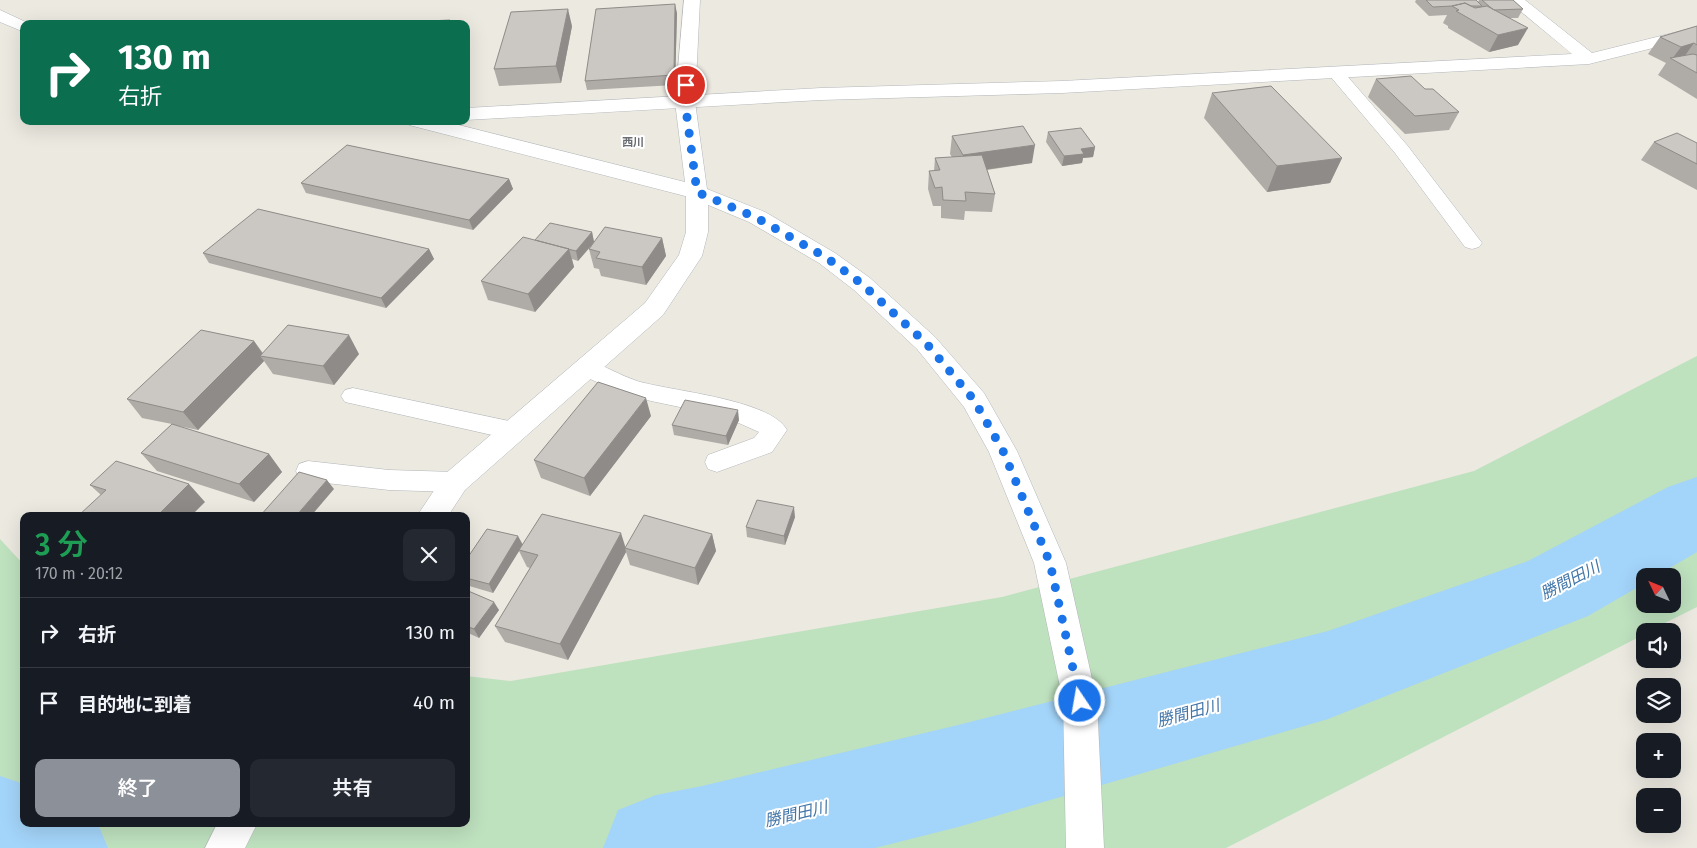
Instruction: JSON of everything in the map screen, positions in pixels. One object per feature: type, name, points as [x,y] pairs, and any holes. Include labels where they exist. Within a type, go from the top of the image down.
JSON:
[{"type":"street","points":[[435,512],[455,482],[654,309],[690,256],[697,232],[697,192],[685,102],[692,0]]},
{"type":"street","points":[[1516,0],[1589,59]]},
{"type":"street","points":[[0,15],[20,25]]},
{"type":"street","points":[[470,114],[821,94],[1062,87],[1589,59],[1697,32]]},
{"type":"street","points":[[433,125],[697,192],[757,218],[827,258],[862,284],[926,343],[974,400],[1003,451],[1050,563],[1080,701],[1085,848]]},
{"type":"street","points":[[224,848],[236,827]]},
{"type":"lane","points":[[1336,72],[1401,149],[1472,242]]},
{"type":"lane","points":[[587,368],[631,388],[738,412],[762,422],[775,430],[763,444],[717,462]]},
{"type":"lane","points":[[354,396],[514,431]]},
{"type":"lane","points":[[308,471],[389,480],[455,482]]},
{"type":"green space","points":[[1697,356],[1697,607],[1665,623],[1636,623],[1636,639],[1226,848],[0,848],[0,539],[20,561],[20,827],[470,827],[470,676],[511,681],[1002,597],[1474,471]]},
{"type":"building","points":[[1426,0],[1476,0],[1482,6],[1471,6],[1465,3],[1433,7]]},
{"type":"building","points":[[1482,0],[1513,0],[1523,9],[1494,10]]},
{"type":"building","points":[[1465,3],[1475,8],[1487,6],[1528,28],[1498,35],[1456,11],[1459,10],[1452,6]]},
{"type":"building","points":[[675,4],[674,75],[585,81],[596,9]]},
{"type":"building","points":[[568,9],[556,66],[494,69],[511,12]]},
{"type":"building","points":[[1697,26],[1697,45],[1694,43],[1681,47],[1660,37]]},
{"type":"building","points":[[1697,55],[1697,73],[1670,58]]},
{"type":"building","points":[[1411,76],[1425,89],[1433,89],[1459,112],[1415,116],[1376,79]]},
{"type":"building","points":[[1271,86],[1342,158],[1277,166],[1212,93]]},
{"type":"building","points":[[1023,126],[1035,145],[963,155],[952,136]]},
{"type":"building","points":[[1081,128],[1095,147],[1081,149],[1084,154],[1064,156],[1048,132]]},
{"type":"building","points":[[1677,133],[1697,143],[1697,164],[1654,142]]},
{"type":"building","points":[[347,145],[509,179],[469,220],[301,183]]},
{"type":"building","points":[[982,155],[995,194],[965,192],[966,201],[943,200],[942,187],[935,188],[929,171],[940,170],[935,158]]},
{"type":"building","points":[[258,209],[429,249],[381,298],[203,253]]},
{"type":"building","points":[[550,223],[592,232],[576,251],[535,240]]},
{"type":"building","points":[[605,227],[662,238],[642,267],[596,258],[600,252],[589,249]]},
{"type":"building","points":[[523,237],[569,249],[528,294],[481,281]]},
{"type":"building","points":[[288,325],[349,335],[323,366],[260,356]]},
{"type":"building","points":[[201,330],[254,341],[183,412],[127,399]]},
{"type":"building","points":[[598,382],[646,398],[584,478],[534,460]]},
{"type":"building","points":[[685,400],[738,410],[726,436],[672,425]]},
{"type":"building","points":[[172,424],[269,454],[239,484],[141,453]]},
{"type":"building","points":[[116,461],[189,484],[161,512],[82,512],[106,490],[90,485]]},
{"type":"building","points":[[299,472],[327,480],[299,512],[264,512]]},
{"type":"building","points":[[757,500],[794,507],[784,536],[746,527]]},
{"type":"building","points":[[542,514],[621,533],[560,644],[495,626],[538,555],[519,550]]},
{"type":"building","points":[[644,515],[712,534],[695,568],[625,548]]},
{"type":"building","points":[[487,529],[518,536],[489,584],[470,579],[470,554]]},
{"type":"building","points":[[470,592],[494,602],[474,629],[470,628]]},
{"type":"waterway","name":"勝間田川","points":[[656,848],[702,839],[958,776],[1328,675],[1557,589],[1697,511]]},
{"type":"waterway","name":"勝間田川","points":[[0,829],[55,848]]},
{"type":"district","name":"西川","points":[[633,142]]},
{"type":"route","points":[[686,85],[685,102],[697,192],[757,218],[827,258],[862,284],[926,343],[974,400],[1003,451],[1050,563],[1080,701]]}]
